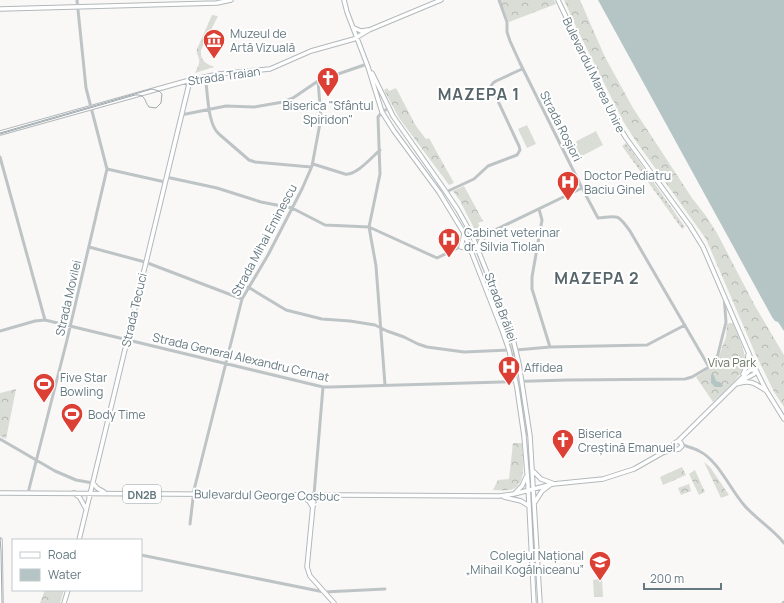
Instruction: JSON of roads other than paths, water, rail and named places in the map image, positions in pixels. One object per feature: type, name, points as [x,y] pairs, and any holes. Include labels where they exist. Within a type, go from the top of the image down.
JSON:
[{"type":"main road","points":[[0,9],[217,3],[231,0]]},
{"type":"main road","name":"Strada Brăilei","points":[[344,0],[357,38],[388,108],[446,192],[475,240],[516,350],[523,382],[530,436],[540,603]]},
{"type":"main road","name":"Strada Traian","points":[[0,133],[205,76],[270,69],[311,51],[357,38],[369,30],[441,0]]},
{"type":"main road","name":"Bulevardul Marea Unire","points":[[558,0],[626,138],[700,241],[713,267],[748,354],[766,390],[784,420]]},
{"type":"main road","points":[[354,28],[361,31],[369,30]]},
{"type":"main road","name":"Strada Brăilei","points":[[368,65],[382,112],[394,131],[439,192],[464,233],[508,350],[516,382],[522,421],[527,472],[534,603]]},
{"type":"main road","name":"Strada Tecuci","points":[[79,539],[190,80]]},
{"type":"main road","points":[[470,231],[484,236],[480,242],[479,249]]},
{"type":"main road","points":[[464,233],[461,247],[472,252]]},
{"type":"main road","points":[[735,384],[746,370],[748,354]]},
{"type":"main road","points":[[678,445],[685,435],[735,384],[750,370],[756,370]]},
{"type":"main road","points":[[735,384],[746,381],[766,390]]},
{"type":"main road","name":"Bulevardul George Coșbuc","points":[[0,494],[106,493],[499,496],[514,494],[553,484],[597,481],[617,476],[648,462],[678,445]]},
{"type":"main road","points":[[533,471],[541,479],[553,484]]},
{"type":"main road","points":[[514,494],[524,483],[527,472]]},
{"type":"main road","points":[[93,483],[106,493]]},
{"type":"main road","points":[[535,502],[542,491],[553,484]]},
{"type":"main road","points":[[74,493],[80,498],[86,509]]},
{"type":"main road","points":[[299,495],[309,501],[312,507]]},
{"type":"main road","points":[[314,495],[307,567],[310,576],[334,603]]},
{"type":"main road","points":[[312,507],[318,499],[325,495]]},
{"type":"main road","name":"DN2B","points":[[499,496],[521,501],[529,506]]},
{"type":"main road","points":[[0,540],[1,603]]},
{"type":"main road","points":[[64,603],[68,591]]},
{"type":"street","name":"Strada Movilei","points":[[28,493],[71,326],[107,169],[86,88],[77,0]]},
{"type":"street","name":"Strada Roșiori","points":[[499,0],[507,22],[507,32],[522,69],[598,218],[614,216],[626,225],[685,324]]},
{"type":"street","points":[[181,115],[230,105],[254,108],[283,102],[293,98],[318,81],[368,65]]},
{"type":"street","points":[[446,192],[474,179],[488,166],[517,155],[519,152],[519,146],[491,86],[492,83],[522,69]]},
{"type":"street","points":[[205,76],[212,125],[215,131],[249,160],[255,162],[312,166],[350,174],[360,168],[380,150]]},
{"type":"street","name":"Strada Mihai Eminescu","points":[[190,524],[193,494],[242,299],[268,255],[312,166],[321,118],[318,81]]},
{"type":"street","points":[[385,385],[376,266],[369,227],[380,174],[378,117],[388,108]]},
{"type":"street","points":[[0,157],[44,320],[35,321],[0,331]]},
{"type":"street","points":[[107,169],[165,182]]},
{"type":"street","points":[[166,177],[217,188],[261,202],[292,208],[326,225],[369,227],[429,255],[440,257],[582,188]]},
{"type":"street","points":[[539,209],[542,220],[532,290],[550,347]]},
{"type":"street","points":[[89,247],[145,262],[242,299]]},
{"type":"street","points":[[248,287],[286,310],[322,319],[375,325],[404,336],[421,345],[464,352],[508,350]]},
{"type":"street","points":[[723,294],[726,322],[734,318]]},
{"type":"street","name":"Strada General Alexandru Cernat","points":[[44,320],[323,387],[608,379],[685,379],[692,377],[709,367],[717,358],[726,322]]},
{"type":"street","points":[[516,350],[550,347],[648,345],[685,324],[709,367]]},
{"type":"street","points":[[314,495],[323,387]]},
{"type":"street","points":[[0,439],[64,476],[93,483]]},
{"type":"street","points":[[678,445],[699,451],[710,459],[744,505],[757,518],[776,533],[784,543]]},
{"type":"street","points":[[142,555],[324,592],[385,589]]},
{"type":"water","points":[[598,0],[784,0],[784,331],[778,322],[772,317]]},
{"type":"water","points":[[713,374],[716,381],[723,385],[722,387],[715,387],[711,383],[711,375]]},
{"type":"tram line","points":[[0,133],[152,89],[159,91],[162,94],[161,103],[156,108],[149,107],[143,97],[135,95],[0,134]]},
{"type":"tram line","points":[[0,538],[2,603]]},
{"type":"place","name":"Muzeul de Artă Vizuală","points":[[214,60]]},
{"type":"place","name":"Biserica \"Sfântul Spiridon\"","points":[[328,98]]},
{"type":"place","name":"Doctor Pediatru Baciu Ginel","points":[[568,202]]},
{"type":"place","name":"Cabinet veterinar dr. Silvia Tiolan","points":[[449,258]]},
{"type":"place","name":"Affidea","points":[[509,386]]},
{"type":"place","name":"Five Star Bowling","points":[[44,404]]},
{"type":"place","name":"Body Time","points":[[72,434]]},
{"type":"place","name":"Biserica Creștină Emanuel","points":[[563,460]]},
{"type":"place","name":"Colegiul Național „Mihail Kogălniceanu”","points":[[600,582]]},
{"type":"district","name":"MAZEPA 1","points":[[479,94]]},
{"type":"district","name":"MAZEPA 2","points":[[597,278]]},
{"type":"park label","name":"Viva Park","points":[[732,362]]}]
